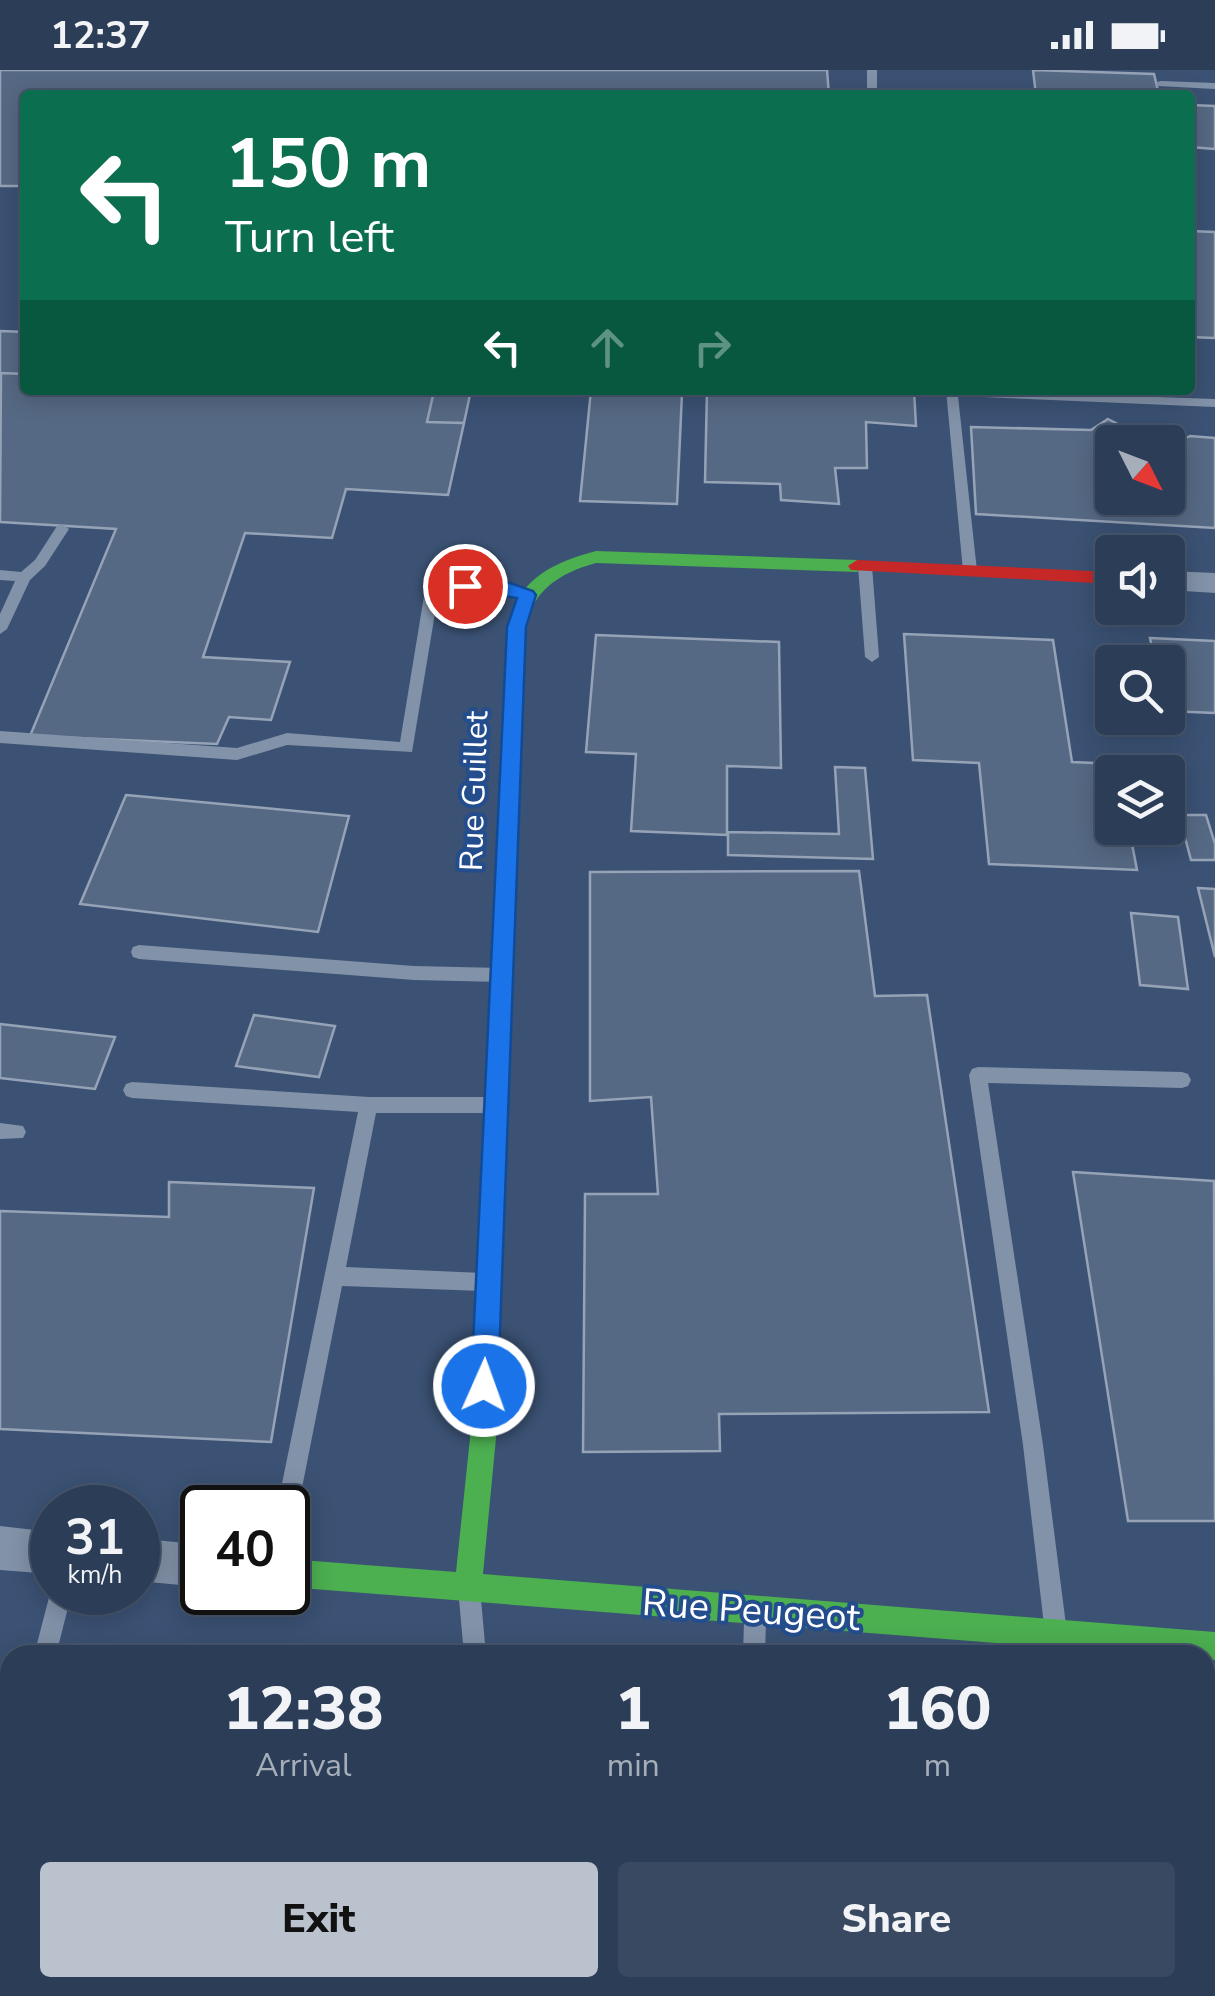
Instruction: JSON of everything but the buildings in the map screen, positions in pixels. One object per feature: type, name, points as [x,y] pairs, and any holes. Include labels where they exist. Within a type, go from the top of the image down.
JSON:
[{"type":"street","points":[[527,595],[562,566],[598,556],[1095,577]]},
{"type":"street","points":[[1185,582],[1215,583]]},
{"type":"street","name":"Rue Guillet","points":[[468,1589],[480,1487],[517,623],[527,595]]},
{"type":"street","points":[[0,1548],[30,1551]]},
{"type":"street","name":"Rue Peugeot","points":[[310,1575],[1202,1645]]},
{"type":"lane","points":[[1162,87],[1215,90]]},
{"type":"lane","points":[[951,395],[970,571]]},
{"type":"lane","points":[[1023,395],[1215,403]]},
{"type":"lane","points":[[0,629],[24,577],[40,563],[62,529]]},
{"type":"lane","points":[[866,566],[872,657]]},
{"type":"lane","points":[[0,575],[24,577]]},
{"type":"lane","points":[[0,737],[237,754],[287,740],[407,748],[433,584],[504,588],[527,595]]},
{"type":"lane","points":[[139,952],[414,973],[501,975]]},
{"type":"lane","points":[[1056,1634],[1033,1445],[978,1075],[1182,1080]]},
{"type":"lane","points":[[132,1090],[369,1105],[496,1105]]},
{"type":"lane","points":[[292,1485],[369,1105]]},
{"type":"lane","points":[[334,1276],[488,1282]]},
{"type":"lane","points":[[468,1589],[477,1645]]},
{"type":"lane","points":[[754,1645],[755,1610]]},
{"type":"lane","points":[[48,1645],[56,1615]]},
{"type":"traffic: fast","points":[[468,1589],[483,1438],[516,627],[520,610],[538,583],[564,566],[596,557],[857,566]]},
{"type":"traffic: fast","points":[[310,1575],[1202,1645]]},
{"type":"traffic: jam","points":[[857,566],[1095,577]]},
{"type":"route","points":[[465,586],[511,589],[527,595],[516,627],[484,1386]]}]
